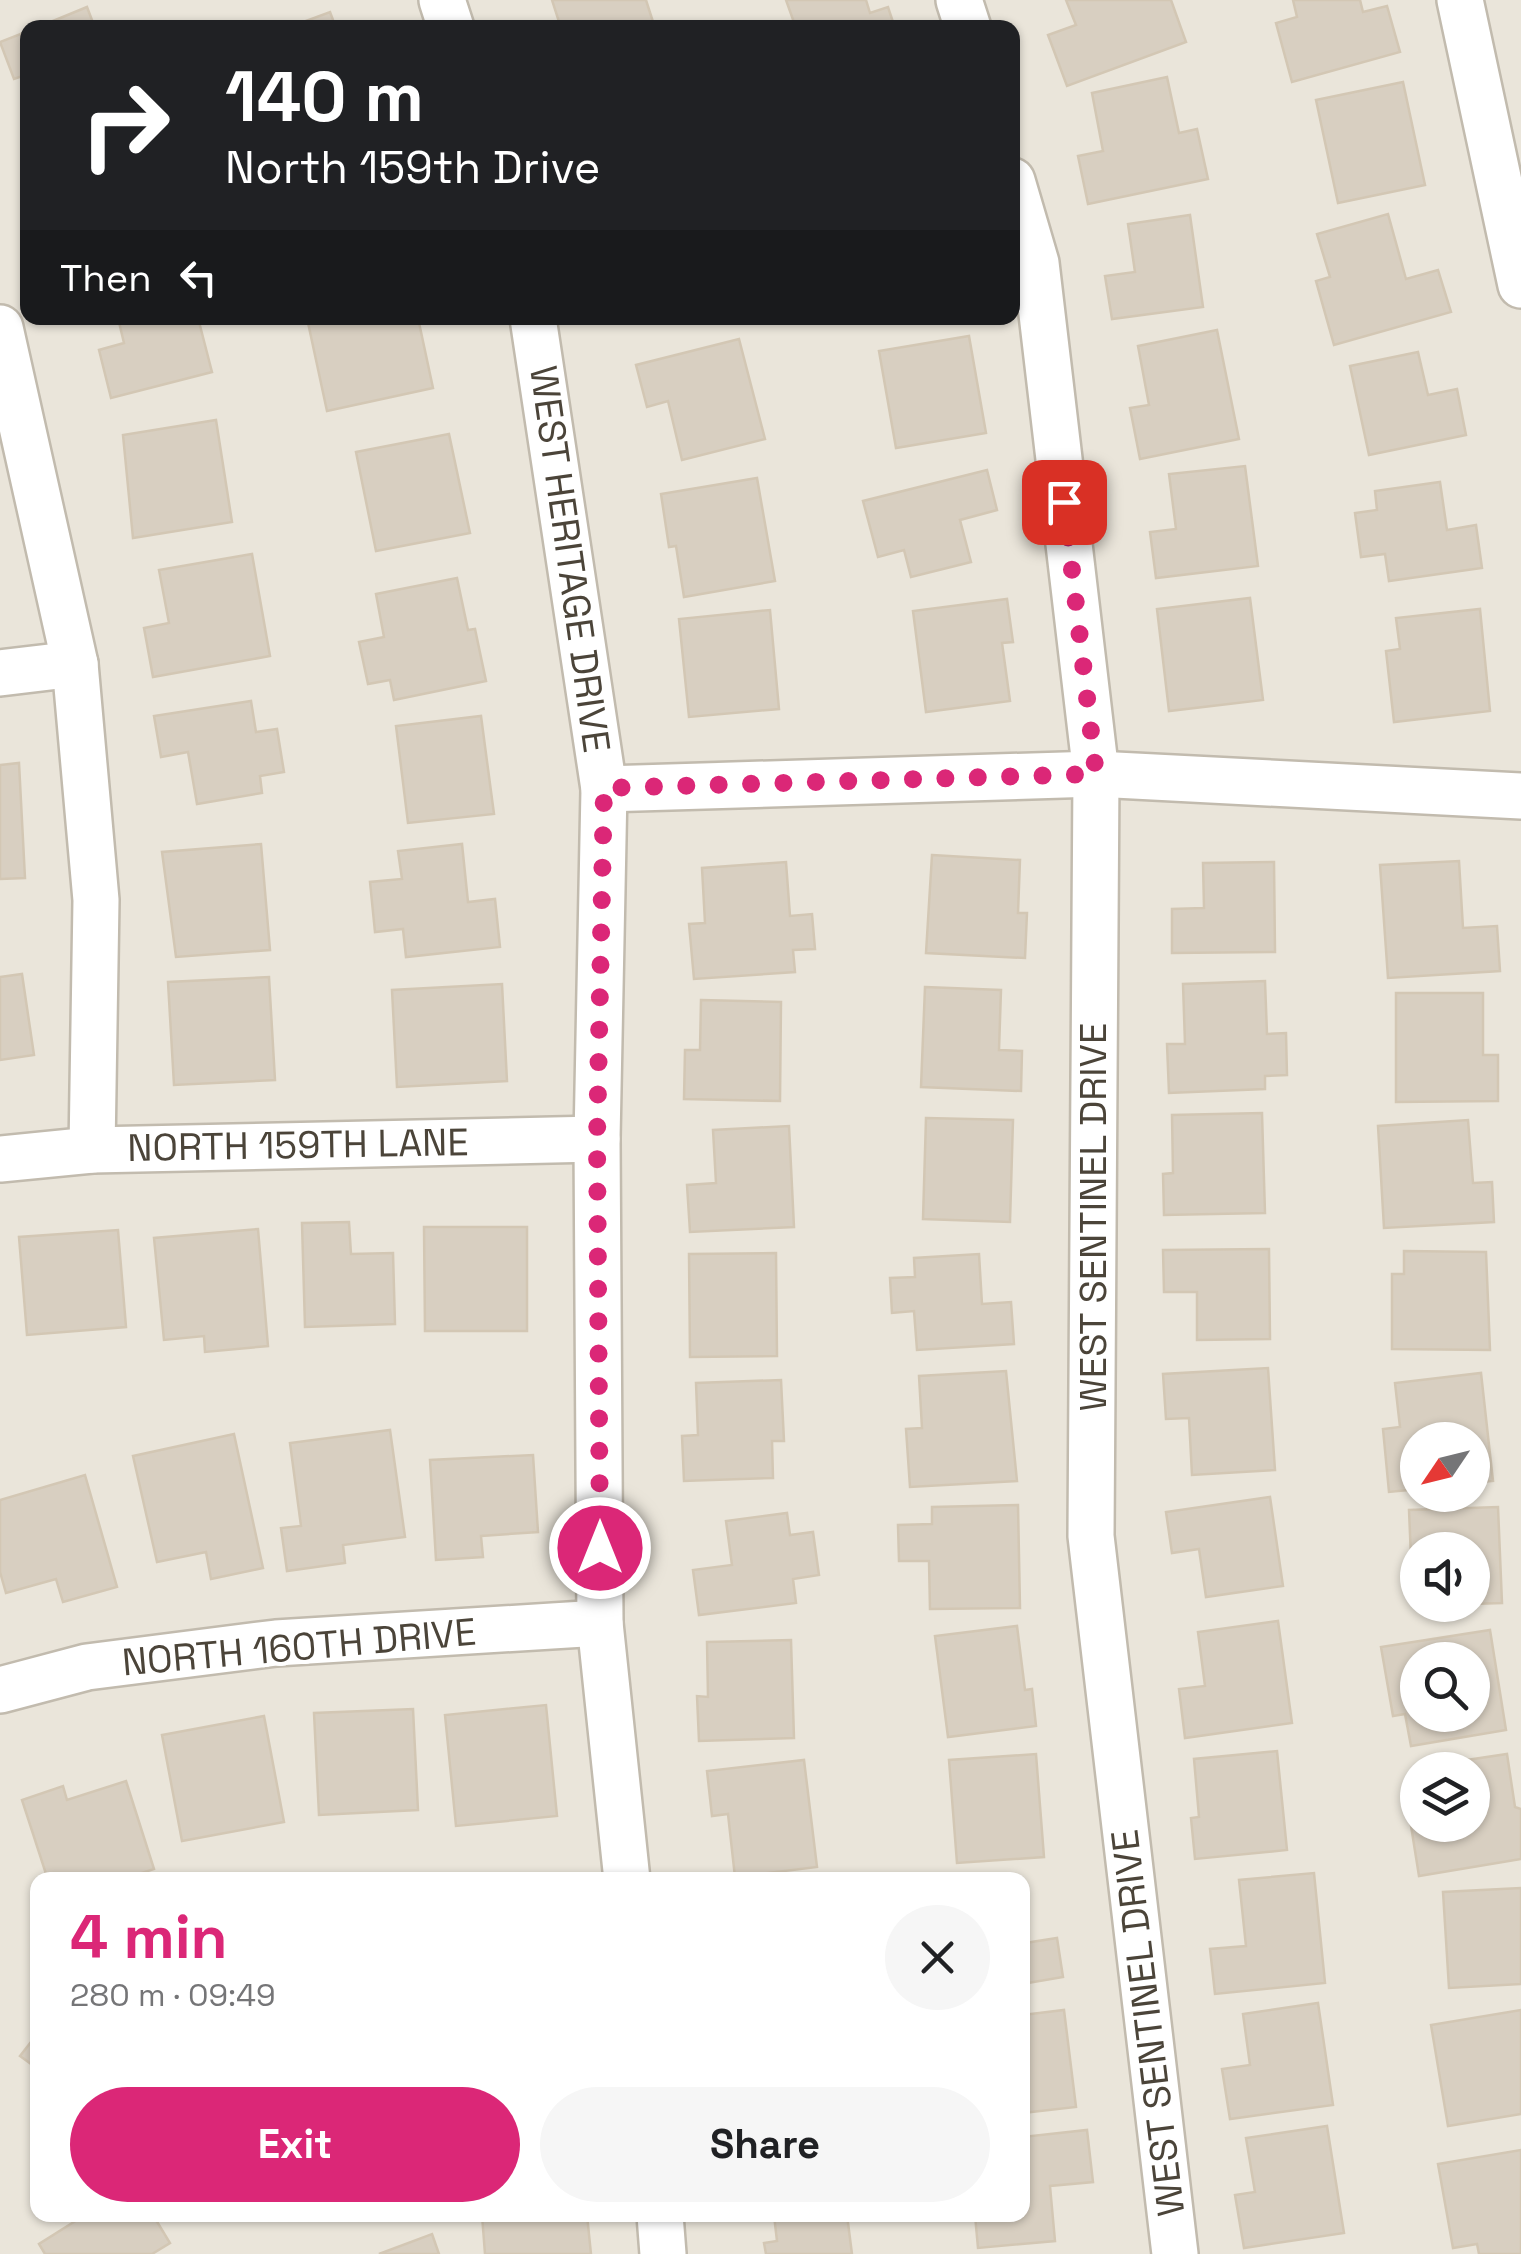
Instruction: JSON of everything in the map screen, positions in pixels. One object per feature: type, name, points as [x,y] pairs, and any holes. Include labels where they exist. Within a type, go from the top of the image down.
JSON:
[{"type":"street","points":[[1460,0],[1521,285]]},
{"type":"street","name":"WEST SENTINEL DRIVE","points":[[1020,208],[1036,262],[1096,774],[1091,1536],[1175,2254]]},
{"type":"street","name":"WEST HERITAGE DRIVE","points":[[533,325],[604,788],[597,1139],[600,1623],[626,1872]]},
{"type":"street","points":[[0,328],[75,664],[96,900],[92,1150]]},
{"type":"street","points":[[0,673],[75,664]]},
{"type":"street","points":[[604,788],[1096,774],[1521,796]]},
{"type":"street","name":"NORTH 159TH LANE","points":[[0,1159],[92,1150],[597,1139]]},
{"type":"street","name":"NORTH 160TH DRIVE","points":[[0,1690],[87,1667],[276,1643],[600,1623]]},
{"type":"street","points":[[661,2222],[663,2254]]},
{"type":"shaded area","points":[[0,0],[1521,0],[1521,2254],[0,2254]]},
{"type":"building","points":[[552,0],[646,0],[652,20],[558,20]]},
{"type":"building","points":[[786,0],[866,0],[870,13],[888,7],[892,20],[793,20]]},
{"type":"building","points":[[1066,0],[1171,0],[1186,42],[1067,86],[1048,35],[1076,25]]},
{"type":"building","points":[[1293,0],[1360,0],[1363,12],[1387,6],[1400,52],[1292,82],[1276,23],[1297,17]]},
{"type":"building","points":[[87,7],[92,20],[55,20]]},
{"type":"building","points":[[330,12],[333,20],[308,20]]},
{"type":"building","points":[[20,34],[20,77],[14,79],[0,42]]},
{"type":"building","points":[[1167,77],[1179,133],[1197,129],[1208,179],[1088,204],[1078,156],[1103,151],[1092,93]]},
{"type":"building","points":[[1403,82],[1425,185],[1338,203],[1316,100]]},
{"type":"building","points":[[1388,214],[1406,279],[1438,270],[1451,312],[1334,345],[1316,281],[1330,277],[1317,234]]},
{"type":"building","points":[[1190,215],[1203,307],[1112,319],[1105,276],[1135,272],[1128,224]]},
{"type":"building","points":[[120,325],[200,325],[212,372],[111,398],[99,350],[124,343]]},
{"type":"building","points":[[309,325],[420,325],[433,388],[327,411]]},
{"type":"building","points":[[1217,330],[1239,439],[1140,459],[1130,408],[1149,405],[1138,346]]},
{"type":"building","points":[[969,336],[986,433],[896,448],[879,351]]},
{"type":"building","points":[[739,339],[765,439],[682,460],[668,401],[647,407],[636,365]]},
{"type":"building","points":[[1418,352],[1428,395],[1457,389],[1466,435],[1369,455],[1350,366]]},
{"type":"building","points":[[216,420],[232,522],[133,538],[123,435]]},
{"type":"building","points":[[449,434],[470,533],[376,551],[356,452]]},
{"type":"building","points":[[1245,466],[1258,566],[1156,578],[1150,532],[1176,529],[1169,474]]},
{"type":"building","points":[[987,470],[997,510],[960,520],[971,562],[911,577],[904,550],[878,557],[863,501]]},
{"type":"building","points":[[757,478],[775,581],[684,597],[676,546],[669,547],[661,494]]},
{"type":"building","points":[[1440,482],[1447,530],[1476,525],[1482,568],[1389,581],[1385,554],[1361,557],[1355,513],[1377,510],[1375,491]]},
{"type":"building","points":[[252,554],[270,656],[153,677],[144,628],[169,623],[159,570]]},
{"type":"building","points":[[457,578],[468,630],[475,629],[486,681],[394,700],[390,680],[368,684],[359,642],[384,637],[376,594]]},
{"type":"building","points":[[1250,598],[1263,700],[1169,711],[1157,609]]},
{"type":"building","points":[[1007,599],[1013,642],[1002,643],[1010,701],[926,712],[913,611]]},
{"type":"building","points":[[1480,609],[1490,711],[1394,722],[1386,651],[1400,649],[1396,618]]},
{"type":"building","points":[[770,610],[779,709],[689,717],[679,619]]},
{"type":"building","points":[[251,701],[256,732],[277,729],[284,772],[260,776],[262,793],[197,804],[188,752],[161,757],[154,716]]},
{"type":"building","points":[[481,716],[494,814],[408,823],[396,726]]},
{"type":"building","points":[[19,763],[25,878],[0,879],[0,765]]},
{"type":"building","points":[[261,844],[270,950],[176,957],[162,852]]},
{"type":"building","points":[[462,844],[468,902],[495,899],[500,947],[406,957],[403,929],[375,932],[370,882],[402,879],[398,851]]},
{"type":"building","points":[[932,855],[1020,860],[1018,913],[1027,913],[1025,958],[926,953]]},
{"type":"building","points":[[1459,861],[1463,928],[1497,926],[1500,971],[1388,978],[1380,865]]},
{"type":"building","points":[[786,862],[790,916],[812,914],[815,949],[793,950],[795,972],[694,979],[689,924],[705,923],[702,868]]},
{"type":"building","points":[[1274,862],[1275,952],[1172,953],[1172,909],[1204,908],[1203,863]]},
{"type":"building","points":[[22,974],[34,1055],[0,1060],[0,977]]},
{"type":"building","points":[[269,977],[275,1080],[174,1085],[168,982]]},
{"type":"building","points":[[1265,981],[1267,1034],[1286,1033],[1287,1075],[1265,1076],[1265,1089],[1169,1093],[1167,1044],[1185,1044],[1183,984]]},
{"type":"building","points":[[502,984],[507,1081],[397,1087],[392,990]]},
{"type":"building","points":[[925,987],[1001,990],[999,1050],[1022,1051],[1021,1091],[921,1087]]},
{"type":"building","points":[[1396,993],[1483,993],[1483,1055],[1498,1055],[1498,1101],[1396,1102]]},
{"type":"building","points":[[701,1000],[781,1002],[780,1101],[684,1099],[685,1050],[700,1050]]},
{"type":"building","points":[[1262,1113],[1265,1213],[1164,1215],[1163,1174],[1173,1173],[1172,1115]]},
{"type":"building","points":[[926,1118],[1013,1120],[1010,1222],[923,1219]]},
{"type":"building","points":[[1468,1120],[1473,1183],[1492,1182],[1494,1222],[1384,1228],[1378,1126]]},
{"type":"building","points":[[789,1126],[794,1227],[690,1232],[687,1185],[716,1183],[713,1130]]},
{"type":"building","points":[[349,1222],[351,1254],[393,1253],[395,1324],[305,1327],[302,1223]]},
{"type":"building","points":[[424,1227],[527,1227],[527,1331],[425,1331]]},
{"type":"building","points":[[258,1229],[268,1346],[205,1352],[204,1336],[164,1340],[154,1238]]},
{"type":"building","points":[[118,1230],[126,1327],[27,1335],[19,1237]]},
{"type":"building","points":[[1269,1249],[1270,1339],[1197,1340],[1197,1292],[1164,1292],[1163,1250]]},
{"type":"building","points":[[1404,1251],[1486,1252],[1490,1350],[1392,1349],[1392,1274],[1404,1274]]},
{"type":"building","points":[[776,1253],[777,1356],[690,1357],[689,1254]]},
{"type":"building","points":[[979,1254],[982,1304],[1011,1302],[1014,1344],[917,1350],[914,1311],[892,1313],[890,1278],[915,1277],[914,1258]]},
{"type":"building","points":[[1268,1368],[1275,1470],[1192,1475],[1189,1418],[1166,1419],[1163,1374]]},
{"type":"building","points":[[1006,1371],[1017,1481],[910,1487],[906,1429],[922,1428],[919,1376]]},
{"type":"building","points":[[1481,1373],[1486,1422],[1400,1422],[1400,1427],[1395,1383]]},
{"type":"building","points":[[781,1380],[784,1441],[772,1441],[773,1478],[684,1481],[682,1436],[698,1435],[696,1383]]},
{"type":"building","points":[[1400,1427],[1400,1491],[1389,1492],[1383,1429]]},
{"type":"building","points":[[390,1430],[405,1537],[343,1545],[345,1563],[287,1571],[281,1528],[301,1526],[290,1443]]},
{"type":"building","points":[[234,1434],[263,1568],[211,1579],[206,1552],[157,1562],[133,1456]]},
{"type":"building","points":[[533,1455],[538,1532],[481,1536],[483,1557],[436,1560],[430,1460]]},
{"type":"building","points":[[85,1475],[117,1587],[63,1602],[56,1579],[6,1593],[0,1572],[0,1500]]},
{"type":"building","points":[[1270,1497],[1283,1586],[1206,1597],[1199,1549],[1172,1553],[1166,1512]]},
{"type":"building","points":[[1018,1505],[1020,1608],[930,1609],[929,1561],[899,1561],[898,1525],[932,1524],[932,1507]]},
{"type":"building","points":[[1490,1507],[1498,1507],[1502,1603],[1490,1603],[1490,1532],[1410,1532],[1409,1512],[1490,1512]]},
{"type":"building","points":[[787,1513],[790,1535],[813,1532],[819,1575],[793,1579],[796,1603],[699,1615],[693,1570],[732,1565],[726,1521]]},
{"type":"building","points":[[1278,1621],[1292,1723],[1185,1738],[1179,1689],[1205,1686],[1198,1632]]},
{"type":"building","points":[[1017,1626],[1025,1690],[1032,1689],[1036,1726],[948,1737],[935,1636]]},
{"type":"building","points":[[1490,1630],[1506,1730],[1411,1746],[1408,1732],[1490,1732],[1490,1642],[1413,1642]]},
{"type":"building","points":[[791,1640],[794,1738],[699,1741],[697,1696],[708,1697],[707,1642]]},
{"type":"building","points":[[1400,1644],[1400,1715],[1393,1716],[1381,1647]]},
{"type":"building","points":[[546,1705],[557,1816],[456,1826],[445,1715]]},
{"type":"building","points":[[413,1709],[418,1810],[319,1815],[314,1713]]},
{"type":"building","points":[[264,1716],[284,1822],[182,1841],[162,1735]]},
{"type":"building","points":[[1277,1751],[1287,1850],[1195,1859],[1191,1818],[1199,1817],[1194,1759]]},
{"type":"building","points":[[1036,1754],[1044,1857],[957,1863],[949,1760]]},
{"type":"building","points":[[1507,1754],[1515,1807],[1521,1809],[1521,1859],[1419,1876],[1414,1842],[1490,1842],[1490,1757]]},
{"type":"building","points":[[804,1760],[817,1867],[734,1872],[728,1814],[712,1816],[707,1771]]},
{"type":"building","points":[[126,1781],[154,1869],[45,1872],[22,1800],[63,1786],[67,1800]]},
{"type":"building","points":[[1314,1873],[1325,1983],[1215,1994],[1210,1949],[1246,1946],[1239,1880]]},
{"type":"building","points":[[1521,1888],[1521,1984],[1449,1988],[1443,1892]]},
{"type":"building","points":[[1057,1938],[1063,1977],[1030,1983],[1030,1942]]},
{"type":"building","points":[[1318,2003],[1333,2105],[1230,2119],[1222,2069],[1250,2065],[1243,2014]]},
{"type":"building","points":[[1064,2010],[1076,2107],[1030,2112],[1030,2014]]},
{"type":"building","points":[[1521,2010],[1521,2114],[1448,2126],[1431,2025]]},
{"type":"building","points":[[30,2043],[30,2063],[20,2056]]},
{"type":"building","points":[[1327,2126],[1344,2233],[1244,2248],[1235,2195],[1255,2192],[1246,2138]]},
{"type":"building","points":[[1087,2130],[1093,2182],[1050,2186],[1055,2241],[978,2248],[976,2222],[1030,2222],[1030,2136]]},
{"type":"building","points":[[1521,2150],[1521,2254],[1479,2254],[1477,2244],[1453,2248],[1438,2164]]},
{"type":"building","points":[[74,2222],[157,2222],[170,2243],[152,2254],[45,2254],[39,2244]]},
{"type":"building","points":[[483,2222],[588,2222],[591,2254],[485,2254]]},
{"type":"building","points":[[775,2222],[848,2222],[852,2254],[766,2254],[764,2243],[777,2241]]},
{"type":"building","points":[[432,2234],[439,2254],[379,2254]]},
{"type":"route","points":[[600,1548],[597,1139],[604,788],[1096,774],[1064,502]]}]
